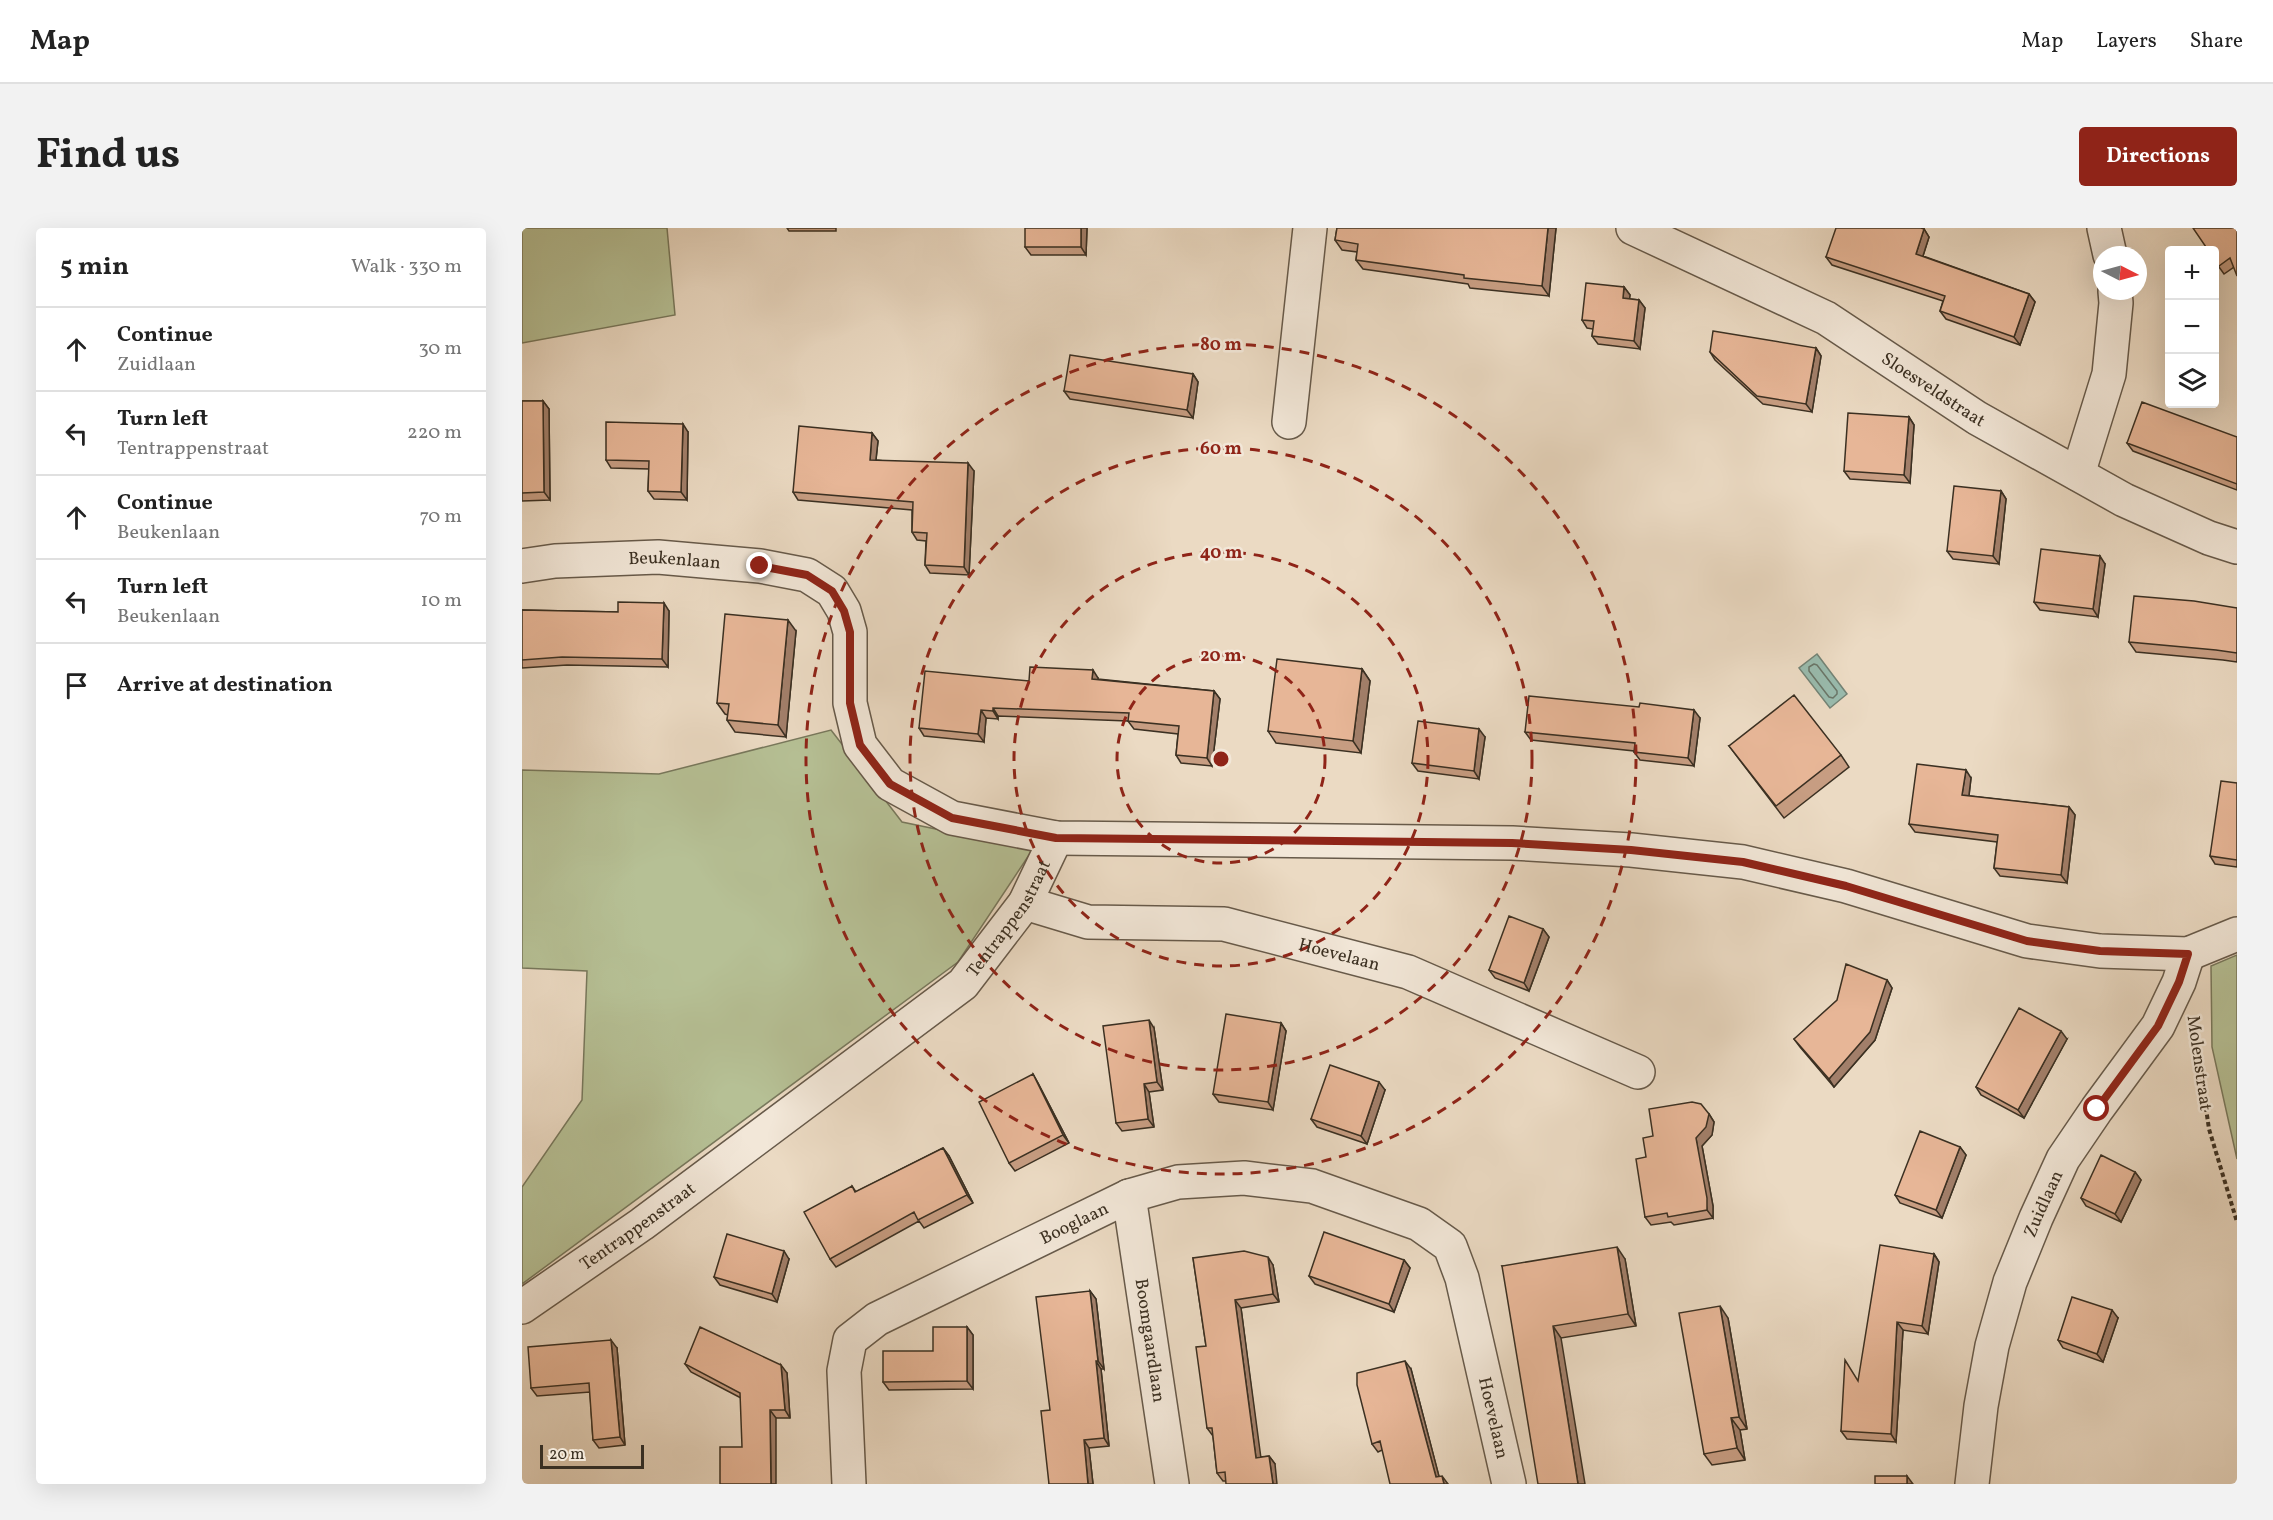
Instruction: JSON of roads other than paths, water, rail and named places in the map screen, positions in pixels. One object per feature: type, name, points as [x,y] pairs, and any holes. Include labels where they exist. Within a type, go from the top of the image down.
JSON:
[{"type":"street","points":[[1289,422],[1310,228]]},
{"type":"street","name":"Sloesveldstraat","points":[[1633,228],[1826,318],[1977,418],[2124,500],[2209,538],[2237,547]]},
{"type":"street","points":[[2104,228],[2108,246]]},
{"type":"street","points":[[2078,474],[2109,374],[2116,300]]},
{"type":"street","name":"Beukenlaan","points":[[522,566],[555,561],[658,557],[760,566],[807,575],[832,591],[844,611],[850,632],[850,703],[860,745],[890,784],[952,818],[1056,838]]},
{"type":"street","name":"Tentrappenstraat","points":[[522,1307],[642,1224],[963,984],[1025,903],[1056,838],[1512,843],[1631,850],[1743,862],[1835,883],[2027,941],[2100,951],[2188,954]]},
{"type":"street","name":"Hoevelaan","points":[[1025,903],[1088,922],[1224,924],[1408,972],[1638,1072]]},
{"type":"street","points":[[2188,954],[2237,934]]},
{"type":"street","name":"Zuidlaan","points":[[1972,1484],[1981,1406],[1992,1346],[2010,1282],[2036,1218],[2063,1159],[2158,1026],[2179,982],[2188,954]]},
{"type":"street","name":"Booglaan","points":[[849,1484],[844,1371],[850,1341],[877,1319],[1129,1196],[1178,1182],[1244,1178],[1312,1186],[1419,1224],[1450,1246]]},
{"type":"street","name":"Boomgaardlaan","points":[[1129,1196],[1172,1484]]},
{"type":"street","name":"Hoevelaan","points":[[1450,1246],[1462,1278],[1509,1484]]},
{"type":"water","points":[[1817,654],[1847,694],[1830,708],[1799,668]]}]
